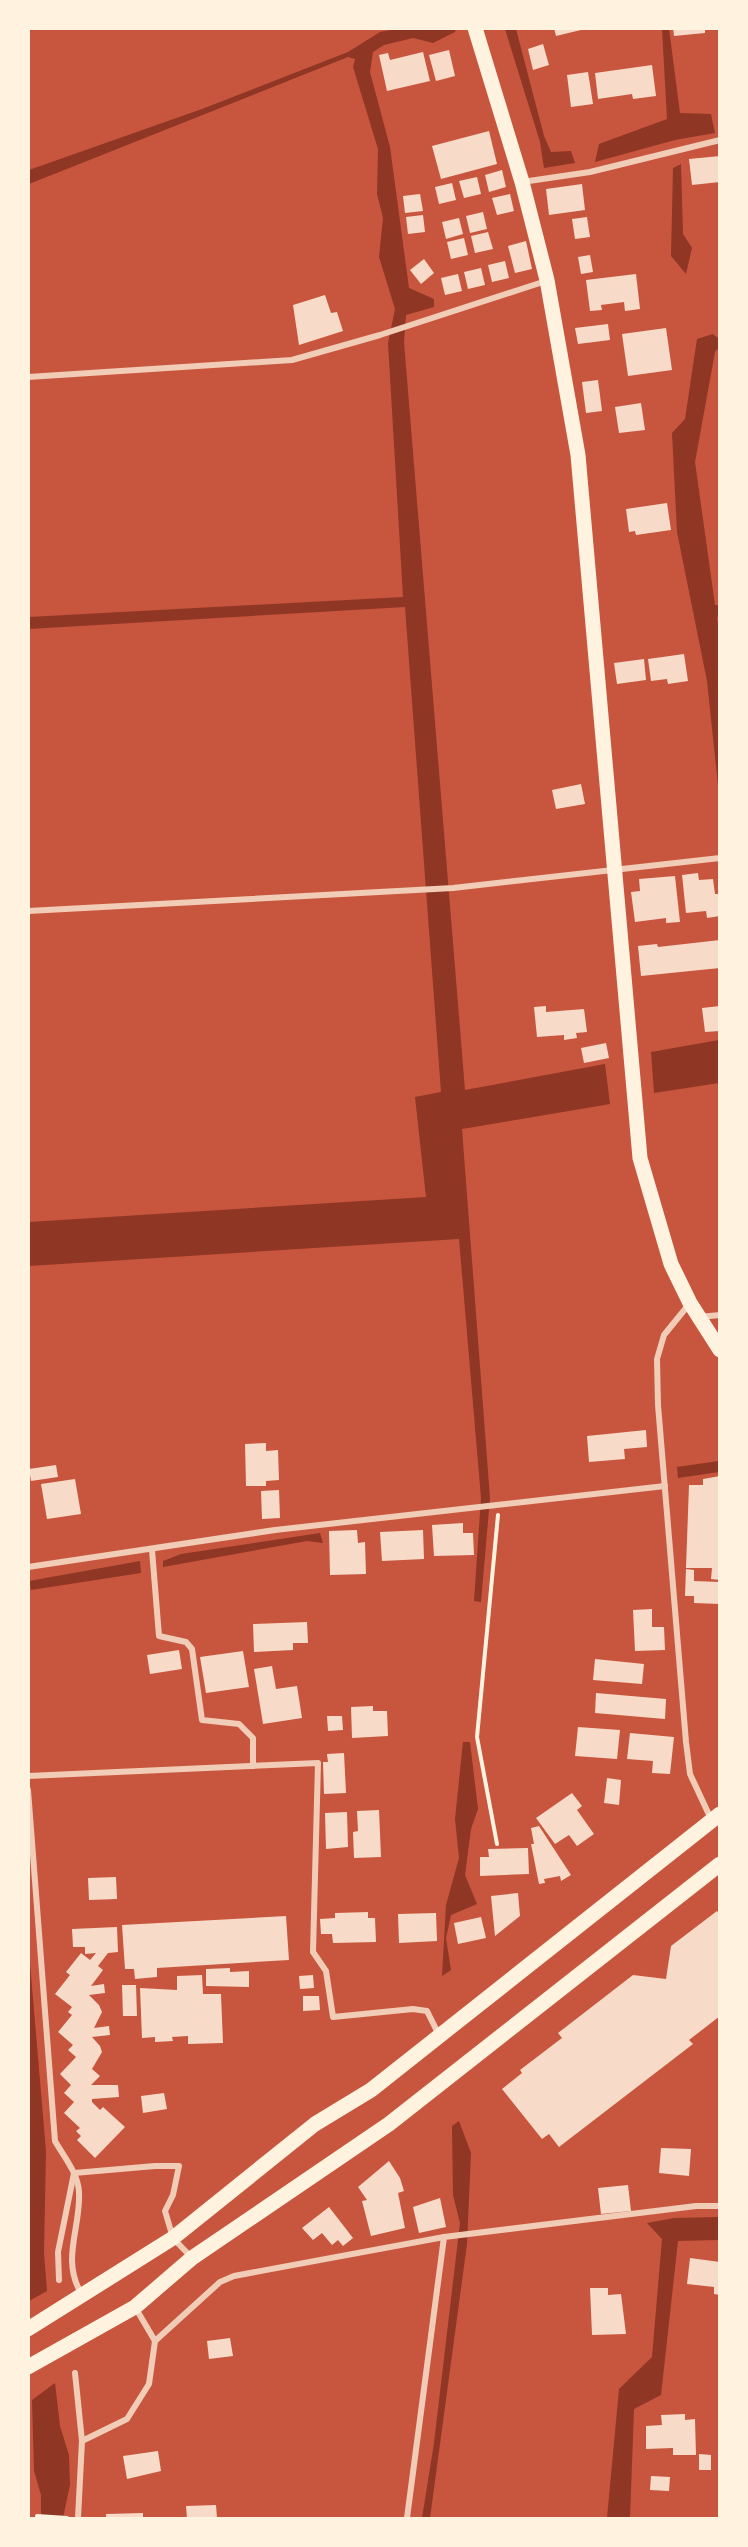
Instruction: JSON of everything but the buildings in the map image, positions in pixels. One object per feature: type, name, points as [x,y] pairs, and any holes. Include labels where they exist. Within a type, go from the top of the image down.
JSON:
[{"type":"main road","points":[[475,28],[522,182],[548,280],[578,455],[640,1158],[671,1264],[690,1303],[720,1350]]},
{"type":"main road","points":[[28,2329],[173,2238],[315,2124],[371,2090],[716,1817]]},
{"type":"main road","points":[[28,2367],[135,2307],[192,2258],[389,2124],[720,1863]]},
{"type":"street","points":[[522,182],[590,172],[720,140]]},
{"type":"street","points":[[28,376],[292,360],[380,335],[548,280]]},
{"type":"street","points":[[28,911],[421,891],[720,858]]},
{"type":"street","points":[[690,1303],[664,1335],[657,1359],[658,1405],[690,1774],[716,1817]]},
{"type":"street","points":[[699,1317],[720,1315]]},
{"type":"street","points":[[28,1567],[275,1530],[665,1486]]},
{"type":"street","points":[[152,1550],[159,1636],[186,1642],[192,1649],[202,1720],[239,1724],[253,1738],[253,1766]]},
{"type":"street","points":[[28,1776],[318,1763],[313,1952],[326,1971],[333,2017],[427,2011],[439,2036]]},
{"type":"street","points":[[28,1790],[55,2141],[74,2173],[79,2192],[71,2253],[72,2274],[83,2296]]},
{"type":"street","points":[[74,2173],[179,2166],[173,2195],[165,2211],[173,2238],[192,2258]]},
{"type":"street","points":[[59,2280],[58,2252],[74,2173]]},
{"type":"street","points":[[155,2341],[220,2282],[234,2276],[444,2237],[696,2206],[720,2206]]},
{"type":"street","points":[[407,2518],[444,2237]]},
{"type":"street","points":[[82,2441],[127,2419],[140,2401],[153,2369],[155,2341],[135,2307]]},
{"type":"street","points":[[75,2373],[82,2441],[78,2518]]},
{"type":"path","points":[[497,1844],[477,1737],[498,1505]]},
{"type":"path","points":[[37,2516],[67,2518]]},
{"type":"shaded area","points":[[395,29],[456,29],[455,32],[433,43],[413,38],[384,45],[373,52],[370,72],[390,147],[409,288],[434,299],[434,307],[406,315],[404,342],[465,1090],[605,1064],[610,1104],[462,1129],[490,1498],[481,1602],[474,1601],[481,1498],[459,1239],[29,1266],[29,1222],[426,1197],[415,1097],[441,1092],[405,607],[29,629],[29,617],[403,597],[388,343],[395,309],[379,257],[383,218],[377,194],[378,149],[353,67],[355,59],[348,57],[29,184],[29,170],[202,109],[348,52],[380,32]]},
{"type":"shaded area","points":[[505,29],[516,29],[544,136],[551,152],[571,151],[575,163],[544,168],[540,142]]},
{"type":"shaded area","points":[[662,29],[669,29],[680,113],[711,114],[715,133],[675,140],[595,162],[599,144],[667,119]]},
{"type":"shaded area","points":[[681,164],[683,234],[692,248],[686,274],[671,256],[673,168]]},
{"type":"shaded area","points":[[713,334],[719,339],[719,347],[715,352],[695,462],[715,605],[719,605],[719,616],[717,617],[720,638],[719,795],[707,681],[677,532],[672,433],[685,419],[697,339]]},
{"type":"shaded area","points":[[719,1040],[719,1083],[654,1093],[651,1052]]},
{"type":"shaded area","points":[[719,1461],[719,1472],[678,1478],[677,1467]]},
{"type":"shaded area","points":[[320,1533],[323,1543],[307,1541],[163,1567],[163,1561],[181,1554]]},
{"type":"shaded area","points":[[140,1561],[141,1573],[31,1590],[29,1581]]},
{"type":"shaded area","points":[[463,1742],[470,1742],[478,1809],[471,1829],[465,1875],[477,1904],[451,1915],[446,1938],[451,1970],[442,1976],[446,1905],[459,1858],[455,1819]]},
{"type":"shaded area","points":[[28,1940],[46,2151],[44,2253],[47,2291],[29,2301]]},
{"type":"shaded area","points":[[459,2121],[471,2153],[467,2244],[430,2518],[422,2518],[434,2443],[460,2223],[453,2195],[452,2126]]},
{"type":"shaded area","points":[[719,2217],[719,2240],[678,2241],[661,2395],[634,2409],[630,2518],[607,2518],[619,2389],[652,2357],[662,2239],[647,2223],[674,2218]]},
{"type":"shaded area","points":[[55,2383],[60,2426],[69,2455],[70,2485],[63,2518],[41,2518],[41,2495],[34,2471],[32,2400]]}]
